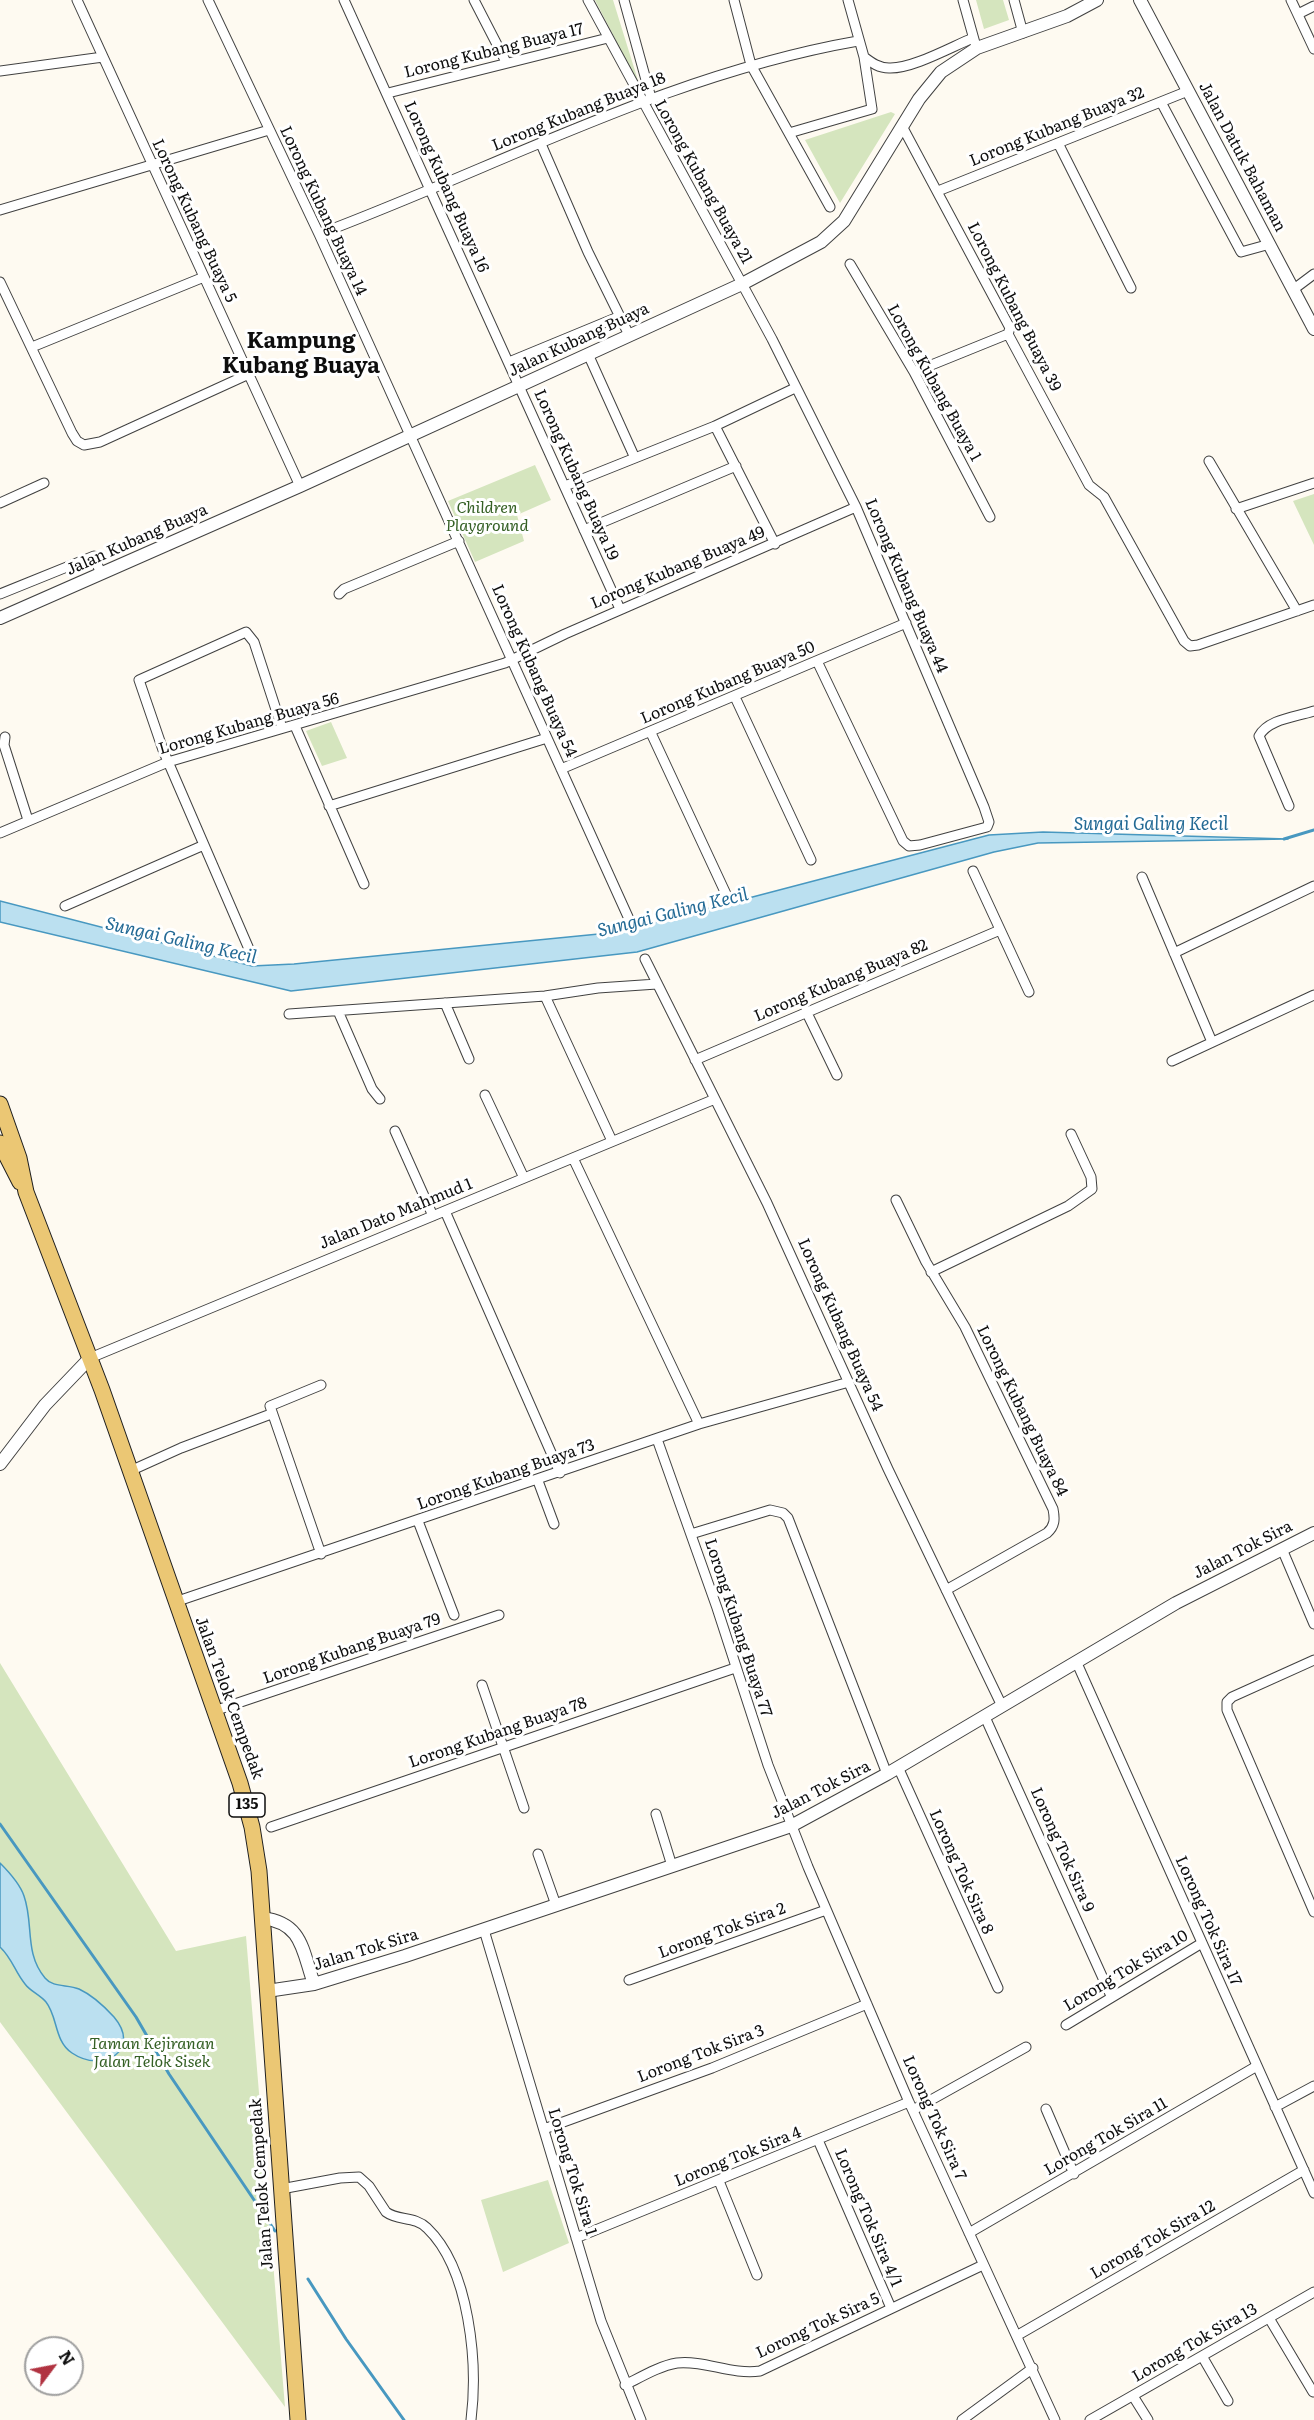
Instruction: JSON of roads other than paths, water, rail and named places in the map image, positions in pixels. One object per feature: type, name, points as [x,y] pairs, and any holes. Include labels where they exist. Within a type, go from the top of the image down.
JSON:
[{"type":"main road","name":"Jalan Telok Cempedak","points":[[0,1104],[19,1158],[26,1192]]},
{"type":"main road","name":"Jalan Telok Cempedak","points":[[0,1143],[26,1192],[90,1358],[214,1711],[252,1827],[262,1918],[298,2420]]},
{"type":"street","name":"Lorong Kubang Buaya 5","points":[[77,0],[300,486]]},
{"type":"street","name":"Lorong Kubang Buaya 14","points":[[208,0],[319,234],[410,435]]},
{"type":"street","name":"Lorong Kubang Buaya 16","points":[[344,0],[519,386]]},
{"type":"street","points":[[474,0],[506,62]]},
{"type":"street","name":"Lorong Kubang Buaya 21","points":[[588,0],[640,101],[742,284]]},
{"type":"street","points":[[624,0],[651,98]]},
{"type":"street","points":[[734,0],[752,65],[830,207]]},
{"type":"street","points":[[789,132],[872,109],[864,57],[848,0]]},
{"type":"street","points":[[864,57],[877,66],[890,69],[975,43],[963,0]]},
{"type":"street","points":[[1014,0],[1023,33]]},
{"type":"street","name":"Jalan Kubang Buaya","points":[[0,618],[300,486],[742,284],[821,242],[844,221],[902,126],[941,72],[975,43],[1023,33],[1097,0]]},
{"type":"street","name":"Jalan Datuk Bahaman","points":[[1140,0],[1314,329]]},
{"type":"street","points":[[1291,0],[1314,49]]},
{"type":"street","points":[[1298,14],[1314,6]]},
{"type":"street","name":"Lorong Kubang Buaya 17","points":[[388,93],[608,38]]},
{"type":"street","name":"Lorong Kubang Buaya 18","points":[[319,234],[541,144],[640,101],[806,50],[858,41]]},
{"type":"street","points":[[0,71],[103,57]]},
{"type":"street","name":"Lorong Kubang Buaya 32","points":[[938,191],[1188,91]]},
{"type":"street","points":[[1161,102],[1241,252],[1270,244]]},
{"type":"street","name":"Lorong Kubang Buaya 39","points":[[902,126],[1010,328],[1008,334],[1089,484],[1104,497],[1176,627],[1190,646],[1236,634],[1297,611]]},
{"type":"street","points":[[0,210],[268,130]]},
{"type":"street","points":[[1058,143],[1131,288]]},
{"type":"street","points":[[541,144],[618,317],[629,335]]},
{"type":"street","name":"Lorong Kubang Buaya 1","points":[[850,264],[914,372],[990,517]]},
{"type":"street","points":[[1294,289],[1314,274]]},
{"type":"street","points":[[32,347],[204,277]]},
{"type":"street","points":[[0,282],[72,433],[77,441],[84,445],[100,442],[249,374]]},
{"type":"street","name":"Lorong Kubang Buaya 44","points":[[742,284],[856,507],[989,822],[987,827],[909,846],[903,840],[817,661]]},
{"type":"street","points":[[509,362],[618,317]]},
{"type":"street","points":[[914,372],[1008,334]]},
{"type":"street","points":[[588,354],[634,456]]},
{"type":"street","name":"Lorong Kubang Buaya 19","points":[[519,386],[620,609]]},
{"type":"street","points":[[565,486],[634,456],[715,426],[795,388]]},
{"type":"street","points":[[715,426],[775,544]]},
{"type":"street","name":"Lorong Kubang Buaya 54","points":[[410,435],[630,919]]},
{"type":"street","points":[[1209,461],[1297,611],[1314,605]]},
{"type":"street","points":[[584,530],[736,466]]},
{"type":"street","points":[[0,503],[44,483]]},
{"type":"street","points":[[1236,509],[1314,483]]},
{"type":"street","name":"Lorong Kubang Buaya 49","points":[[513,659],[620,609],[775,544],[856,507]]},
{"type":"street","points":[[339,594],[344,589],[459,541]]},
{"type":"street","points":[[0,594],[94,556],[101,574]]},
{"type":"street","name":"Lorong Kubang Buaya 50","points":[[561,769],[651,733],[906,623]]},
{"type":"street","points":[[252,956],[168,762],[139,680],[241,632],[252,636],[282,728]]},
{"type":"street","name":"Lorong Kubang Buaya 56","points":[[0,832],[168,762],[295,726],[513,659]]},
{"type":"street","points":[[735,697],[811,860]]},
{"type":"street","points":[[1289,806],[1259,736],[1263,728],[1314,711]]},
{"type":"street","points":[[295,726],[364,884]]},
{"type":"street","points":[[651,733],[726,894]]},
{"type":"street","points":[[5,737],[4,745],[28,820]]},
{"type":"street","points":[[329,806],[547,738]]},
{"type":"street","points":[[65,906],[204,845]]},
{"type":"street","points":[[973,871],[1029,993]]},
{"type":"street","points":[[1142,877],[1212,1042]]},
{"type":"street","points":[[1174,953],[1314,886]]},
{"type":"street","name":"Lorong Kubang Buaya 82","points":[[695,1060],[1000,930]]},
{"type":"street","name":"Lorong Kubang Buaya 54","points":[[645,959],[767,1203],[1002,1706]]},
{"type":"street","points":[[289,1014],[544,996],[598,988],[657,984]]},
{"type":"street","points":[[1172,1061],[1314,995]]},
{"type":"street","points":[[544,996],[612,1141]]},
{"type":"street","points":[[445,1003],[469,1059]]},
{"type":"street","points":[[338,1011],[372,1089],[380,1099]]},
{"type":"street","points":[[806,1011],[837,1075]]},
{"type":"street","points":[[485,1095],[524,1178]]},
{"type":"street","name":"Jalan Dato Mahmud 1","points":[[90,1358],[715,1099]]},
{"type":"street","points":[[395,1131],[433,1216]]},
{"type":"street","points":[[932,1272],[1068,1206],[1089,1193],[1092,1189],[1091,1177],[1071,1134]]},
{"type":"street","points":[[573,1158],[699,1424]]},
{"type":"street","name":"Lorong Kubang Buaya 84","points":[[896,1200],[932,1272],[964,1327],[1053,1509],[1054,1516],[1054,1524],[1047,1533],[946,1590]]},
{"type":"street","points":[[445,1211],[560,1473]]},
{"type":"street","points":[[0,1464],[45,1405],[90,1358]]},
{"type":"street","name":"Lorong Kubang Buaya 73","points":[[175,1602],[538,1481],[699,1424],[849,1382]]},
{"type":"street","points":[[321,1385],[274,1402],[270,1406],[321,1554]]},
{"type":"street","points":[[130,1471],[181,1448],[272,1414]]},
{"type":"street","name":"Lorong Kubang Buaya 77","points":[[657,1439],[692,1534],[735,1668],[791,1826]]},
{"type":"street","points":[[538,1481],[554,1524]]},
{"type":"street","points":[[692,1534],[770,1510],[783,1513],[788,1518],[887,1774]]},
{"type":"street","points":[[418,1521],[454,1615]]},
{"type":"street","name":"Jalan Tok Sira","points":[[267,1991],[314,1983],[484,1930],[791,1826],[887,1774],[1176,1603],[1314,1533]]},
{"type":"street","points":[[1282,1549],[1314,1624]]},
{"type":"street","name":"Lorong Kubang Buaya 79","points":[[214,1711],[499,1615]]},
{"type":"street","points":[[1314,1660],[1232,1697],[1227,1702],[1227,1710],[1314,1912]]},
{"type":"street","name":"Lorong Tok Sira 17","points":[[1076,1661],[1314,2193]]},
{"type":"street","name":"Lorong Kubang Buaya 78","points":[[271,1827],[735,1668]]},
{"type":"street","points":[[482,1685],[524,1808]]},
{"type":"street","name":"Lorong Tok Sira 9","points":[[985,1717],[1111,1996]]},
{"type":"street","name":"Lorong Tok Sira 8","points":[[898,1767],[998,1988]]},
{"type":"street","points":[[656,1814],[672,1866]]},
{"type":"street","name":"Lorong Tok Sira 7","points":[[791,1826],[911,2106],[983,2265],[1018,2335],[1055,2420]]},
{"type":"street","points":[[538,1854],[556,1905]]},
{"type":"street","name":"Lorong Tok Sira 2","points":[[629,1980],[826,1910]]},
{"type":"street","points":[[262,1918],[283,1922],[289,1926],[300,1944],[314,1983]]},
{"type":"street","name":"Lorong Tok Sira 1","points":[[484,1930],[601,2321],[641,2420]]},
{"type":"street","name":"Lorong Tok Sira 10","points":[[1066,2025],[1202,1943]]},
{"type":"street","name":"Lorong Tok Sira 3","points":[[544,2129],[712,2068],[867,2004]]},
{"type":"street","points":[[911,2106],[1026,2047]]},
{"type":"street","name":"Lorong Tok Sira 11","points":[[969,2233],[1257,2066]]},
{"type":"street","points":[[1275,2107],[1314,2086]]},
{"type":"street","name":"Lorong Tok Sira 4","points":[[576,2238],[818,2140],[911,2106]]},
{"type":"street","points":[[1046,2109],[1074,2174]]},
{"type":"street","name":"Lorong Tok Sira 4/1","points":[[818,2140],[891,2308]]},
{"type":"street","name":"Lorong Tok Sira 12","points":[[1018,2335],[1304,2170]]},
{"type":"street","points":[[281,2189],[340,2178],[359,2177],[369,2186],[386,2212],[419,2221],[445,2251],[462,2294],[470,2330],[471,2420]]},
{"type":"street","points":[[719,2181],[757,2275]]},
{"type":"street","name":"Lorong Tok Sira 5","points":[[625,2385],[675,2363],[690,2363],[747,2372],[760,2371],[983,2265]]},
{"type":"street","name":"Lorong Tok Sira 13","points":[[1090,2420],[1314,2292]]},
{"type":"street","points":[[1269,2318],[1313,2392]]},
{"type":"street","points":[[1202,2356],[1228,2401]]},
{"type":"street","points":[[962,2420],[1033,2368]]},
{"type":"street","points":[[1133,2396],[1148,2420]]},
{"type":"water","points":[[1043,832],[1288,839],[1038,843],[994,852],[637,952],[291,991],[0,922],[0,901],[252,966],[294,964],[619,932],[989,835]]},
{"type":"water","points":[[0,1863],[17,1883],[24,1896],[34,1959],[38,1968],[48,1981],[56,1985],[84,1991],[114,2017],[122,2029],[124,2040],[115,2055],[106,2060],[96,2061],[84,2059],[66,2048],[59,2036],[50,2008],[25,1984],[0,1947]]},
{"type":"waterway","name":"Sungai Galing Kecil","points":[[1284,839],[1314,830]]},
{"type":"waterway","points":[[0,1824],[136,2017],[169,2074],[275,2231]]},
{"type":"waterway","points":[[308,2279],[346,2339],[404,2420]]},
{"type":"district","name":"Kampung Kubang Buaya","points":[[301,354]]},
{"type":"park label","name":"Children Playground","points":[[487,517]]},
{"type":"park label","name":"Taman Kejiranan Jalan Telok Sisek","points":[[152,2053]]}]
